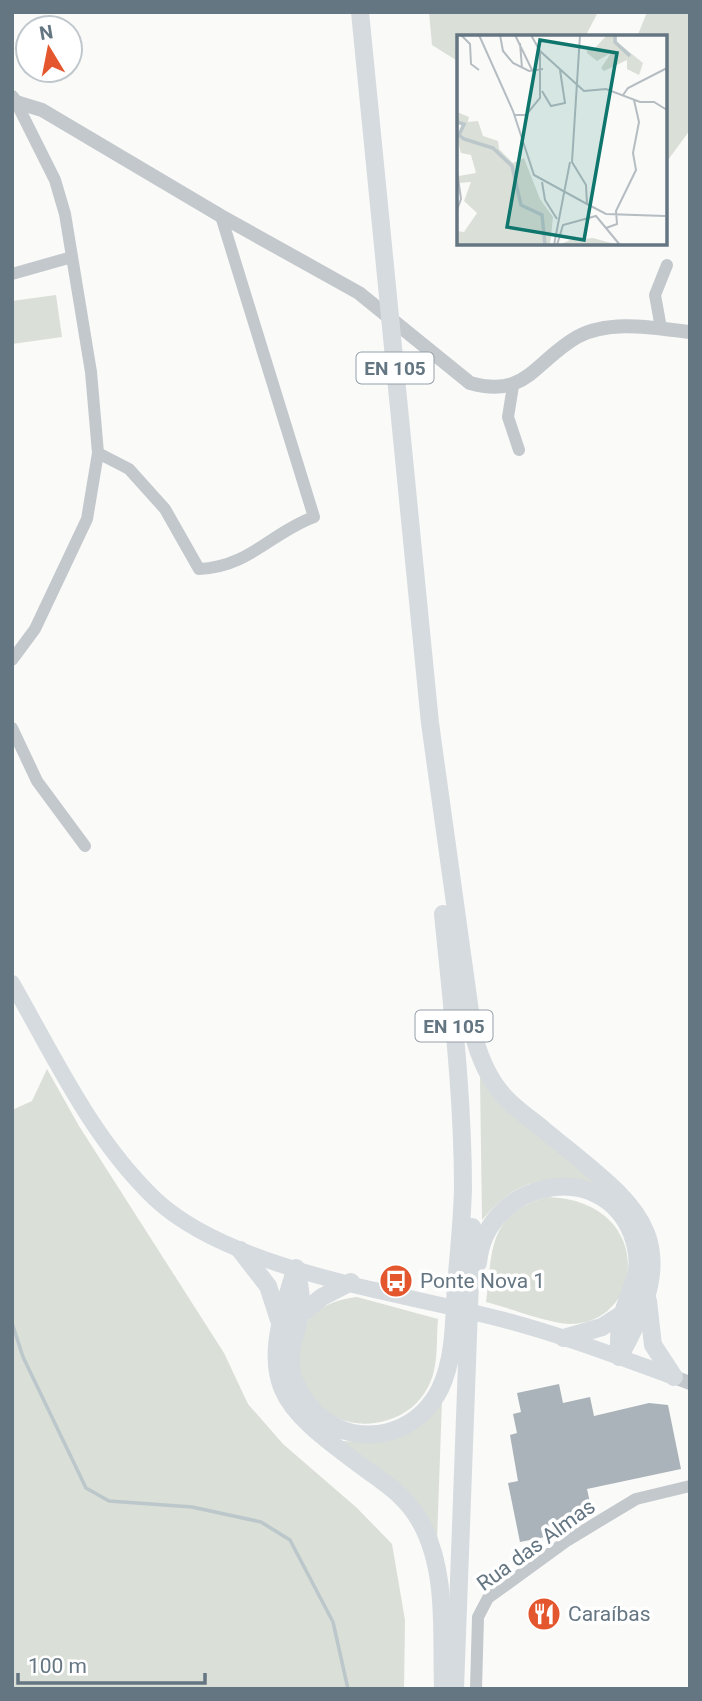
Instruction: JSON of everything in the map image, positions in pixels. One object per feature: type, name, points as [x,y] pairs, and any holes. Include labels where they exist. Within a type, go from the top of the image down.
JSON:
[{"type":"main road","name":"EN 105","points":[[360,12],[430,723],[461,1121],[463,1190],[453,1330],[456,1368],[443,1688]]},
{"type":"main road","name":"EN 105","points":[[430,723],[454,909],[468,1069],[473,1190],[455,1689]]},
{"type":"main road","points":[[454,909],[473,1033],[481,1062],[503,1096],[635,1209],[652,1253],[653,1266],[647,1294],[633,1332],[619,1357]]},
{"type":"main road","points":[[12,983],[103,1142],[157,1200],[199,1229],[240,1250],[296,1268],[508,1321],[682,1380]]},
{"type":"main road","points":[[467,1364],[478,1258],[485,1238],[507,1205],[528,1192],[559,1187],[592,1192],[623,1217],[632,1235],[638,1267],[636,1284],[622,1314],[619,1357]]},
{"type":"main road","points":[[240,1250],[268,1286],[279,1320]]},
{"type":"main road","points":[[296,1268],[300,1286],[300,1315],[290,1345],[295,1382],[316,1413],[351,1433],[372,1435],[393,1432],[427,1409],[446,1375],[453,1330]]},
{"type":"main road","points":[[296,1268],[279,1320],[277,1368],[290,1405],[314,1431],[394,1489],[410,1505],[430,1544],[439,1581],[443,1688]]},
{"type":"main road","points":[[300,1315],[322,1297],[351,1282]]},
{"type":"main road","points":[[647,1294],[653,1345],[682,1380]]},
{"type":"main road","points":[[564,1338],[602,1327],[622,1314]]},
{"type":"street","points":[[14,99],[42,110],[221,216],[359,293],[470,383],[492,389],[513,386],[578,337],[608,327],[661,328],[690,332]]},
{"type":"street","points":[[12,660],[35,629],[87,519],[98,453],[91,372],[72,257],[55,180],[14,99]]},
{"type":"street","points":[[98,453],[129,469],[164,509],[200,569],[222,568],[261,549],[299,522],[314,517],[221,216]]},
{"type":"street","points":[[12,274],[72,257]]},
{"type":"street","points":[[661,328],[655,295],[667,265]]},
{"type":"street","points":[[513,386],[508,417],[519,450]]},
{"type":"street","points":[[12,728],[37,781],[85,846]]},
{"type":"street","name":"Rua das Almas","points":[[476,1689],[478,1617],[488,1598],[568,1540],[636,1499],[690,1486]]},
{"type":"shaded area","points":[[429,12],[598,12],[586,35],[457,35],[457,61],[432,45]]},
{"type":"shaded area","points":[[647,12],[690,12],[690,130],[667,161],[667,35],[638,35]]},
{"type":"shaded area","points":[[56,295],[62,337],[12,344],[12,301]]},
{"type":"shaded area","points":[[47,1069],[79,1126],[224,1353],[248,1404],[283,1444],[357,1508],[392,1544],[405,1620],[404,1689],[12,1689],[12,1110],[32,1101]]},
{"type":"shaded area","points":[[480,1077],[603,1190],[567,1182],[537,1182],[509,1194],[482,1220]]},
{"type":"shaded area","points":[[547,1197],[582,1203],[607,1218],[622,1239],[628,1262],[625,1285],[614,1305],[595,1319],[561,1323],[486,1302],[493,1250],[503,1224],[527,1205]]},
{"type":"shaded area","points":[[357,1297],[438,1319],[432,1379],[421,1398],[411,1408],[388,1420],[356,1423],[330,1414],[311,1396],[300,1373],[298,1348],[306,1324],[325,1306]]},
{"type":"shaded area","points":[[442,1400],[437,1541],[335,1440],[369,1442],[396,1438],[419,1424]]},
{"type":"building","points":[[559,1384],[563,1403],[590,1397],[594,1416],[649,1403],[668,1405],[681,1469],[587,1489],[591,1507],[573,1510],[575,1520],[558,1523],[560,1534],[520,1542],[508,1483],[518,1481],[510,1435],[517,1433],[513,1414],[521,1412],[517,1393]]},
{"type":"waterway","points":[[12,1323],[23,1357],[86,1488],[109,1501],[192,1507],[261,1522],[290,1540],[333,1622],[348,1689]]},
{"type":"place","name":"Ponte Nova 1","points":[[396,1281]]},
{"type":"place","name":"Caraíbas","points":[[544,1614]]}]
